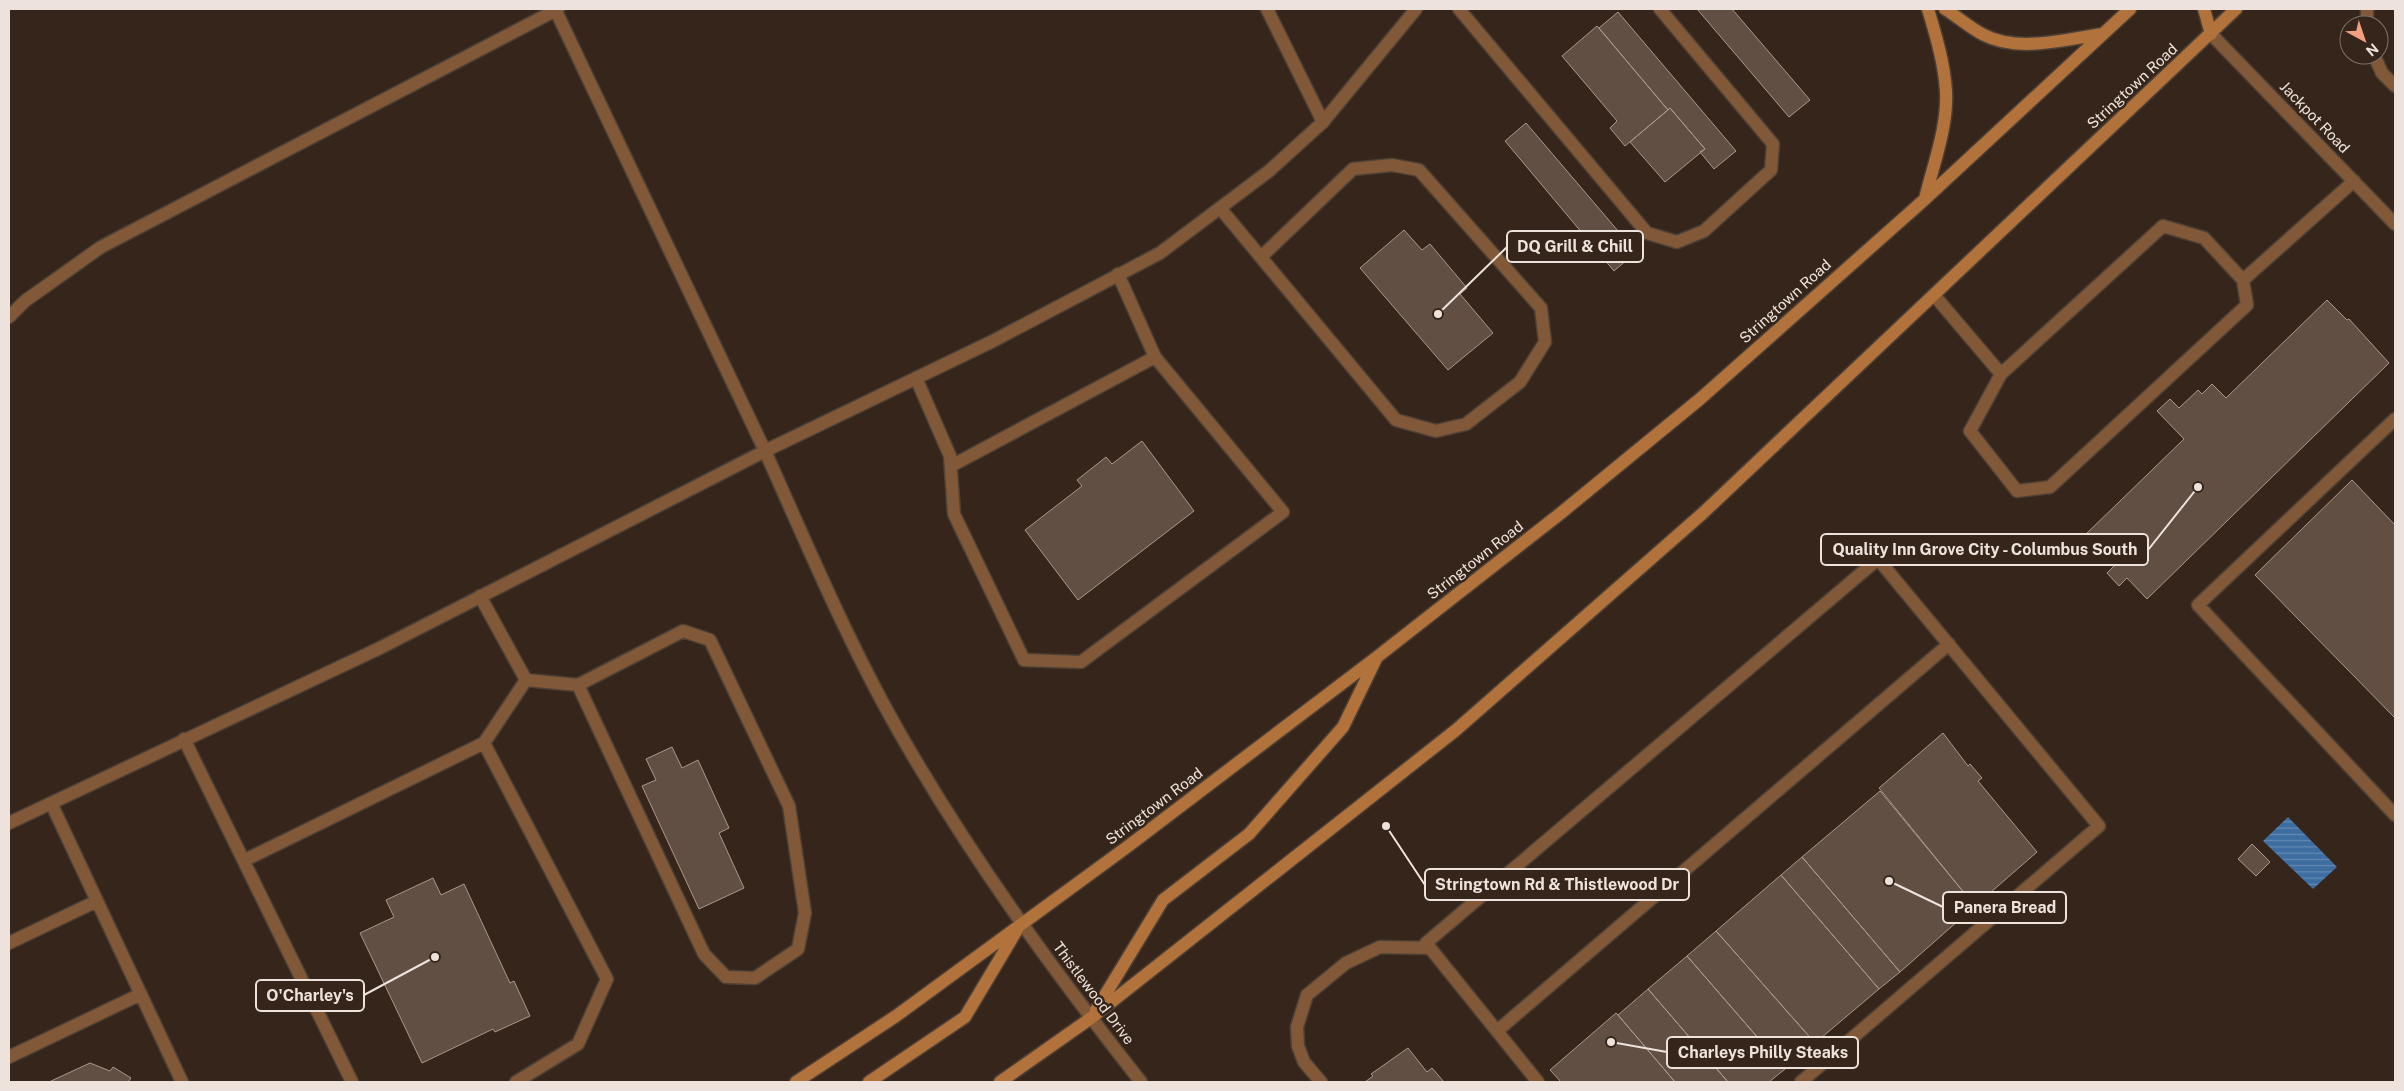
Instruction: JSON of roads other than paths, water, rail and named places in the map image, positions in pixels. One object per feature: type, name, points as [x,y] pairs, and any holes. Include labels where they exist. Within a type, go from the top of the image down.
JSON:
[{"type":"main road","points":[[1924,200],[1943,126],[1946,93],[1942,58],[1928,9]]},
{"type":"main road","points":[[1945,9],[1984,35],[2008,43],[2032,43],[2103,34]]},
{"type":"main road","name":"Stringtown Road","points":[[796,1082],[896,1016],[1127,847],[1378,657],[1561,513],[1700,399],[1924,200],[2130,9]]},
{"type":"main road","points":[[2204,9],[2211,34]]},
{"type":"main road","name":"Stringtown Road","points":[[1000,1082],[1091,1018],[1456,730],[1703,513],[2236,9]]},
{"type":"main road","points":[[1091,1018],[1163,900],[1249,834],[1343,727],[1378,657]]},
{"type":"main road","points":[[869,1082],[965,1017],[1021,924]]},
{"type":"street","points":[[9,317],[25,301],[101,247],[556,9]]},
{"type":"street","name":"Thistlewood Drive","points":[[556,9],[765,451],[851,641],[905,743],[965,842],[1021,924],[1141,1082]]},
{"type":"street","points":[[1267,9],[1323,122]]},
{"type":"street","points":[[9,823],[380,648],[765,451],[993,341],[1160,253],[1269,171],[1323,122],[1416,9]]},
{"type":"street","points":[[1459,9],[1647,232],[1677,242],[1704,231],[1771,170],[1773,144],[1660,9]]},
{"type":"street","name":"Jackpot Road","points":[[2211,34],[2395,224]]},
{"type":"street","points":[[2378,65],[2382,73],[2395,86]]},
{"type":"street","points":[[1220,208],[1260,257],[1396,420],[1436,431],[1466,424],[1520,382],[1545,342],[1541,308],[1419,170],[1392,165],[1354,169],[1260,257]]},
{"type":"street","points":[[2243,280],[2354,182]]},
{"type":"street","points":[[2163,226],[2204,238],[2243,280],[2247,305],[2050,488],[2017,491],[1970,431],[2001,374],[2163,226]]},
{"type":"street","points":[[916,378],[950,456],[954,514],[1024,660],[1081,662],[1282,512],[1156,357],[1118,274]]},
{"type":"street","points":[[1934,295],[2001,374]]},
{"type":"street","points":[[951,466],[1156,357]]},
{"type":"street","points":[[2395,419],[2198,605],[2395,815]]},
{"type":"street","points":[[1538,1082],[1426,943],[1878,559],[2099,826],[1801,1082]]},
{"type":"street","points":[[480,596],[526,680]]},
{"type":"street","points":[[526,680],[578,686],[683,631],[710,640],[789,806],[805,914],[798,949],[755,978],[726,977],[704,954],[578,686]]},
{"type":"street","points":[[1497,1031],[1949,644]]},
{"type":"street","points":[[245,860],[484,743],[526,680]]},
{"type":"street","points":[[184,739],[245,860],[352,1082]]},
{"type":"street","points":[[484,743],[606,979],[578,1044],[516,1082]]},
{"type":"street","points":[[52,804],[182,1082]]},
{"type":"street","points":[[9,943],[97,900]]},
{"type":"street","points":[[1321,1082],[1304,1062],[1298,1046],[1297,1027],[1307,995],[1346,963],[1380,947],[1430,948]]},
{"type":"street","points":[[9,1057],[141,994]]},
{"type":"water","points":[[2288,817],[2337,867],[2313,889],[2263,841]]},
{"type":"place","name":"DQ Grill & Chill","points":[[1438,314]]},
{"type":"place","name":"Quality Inn Grove City - Columbus South","points":[[2198,487]]},
{"type":"place","name":"Stringtown Rd & Thistlewood Dr","points":[[1386,826]]},
{"type":"place","name":"Panera Bread","points":[[1889,881]]},
{"type":"place","name":"O'Charley's","points":[[435,957]]},
{"type":"place","name":"Charleys Philly Steaks","points":[[1611,1042]]}]
